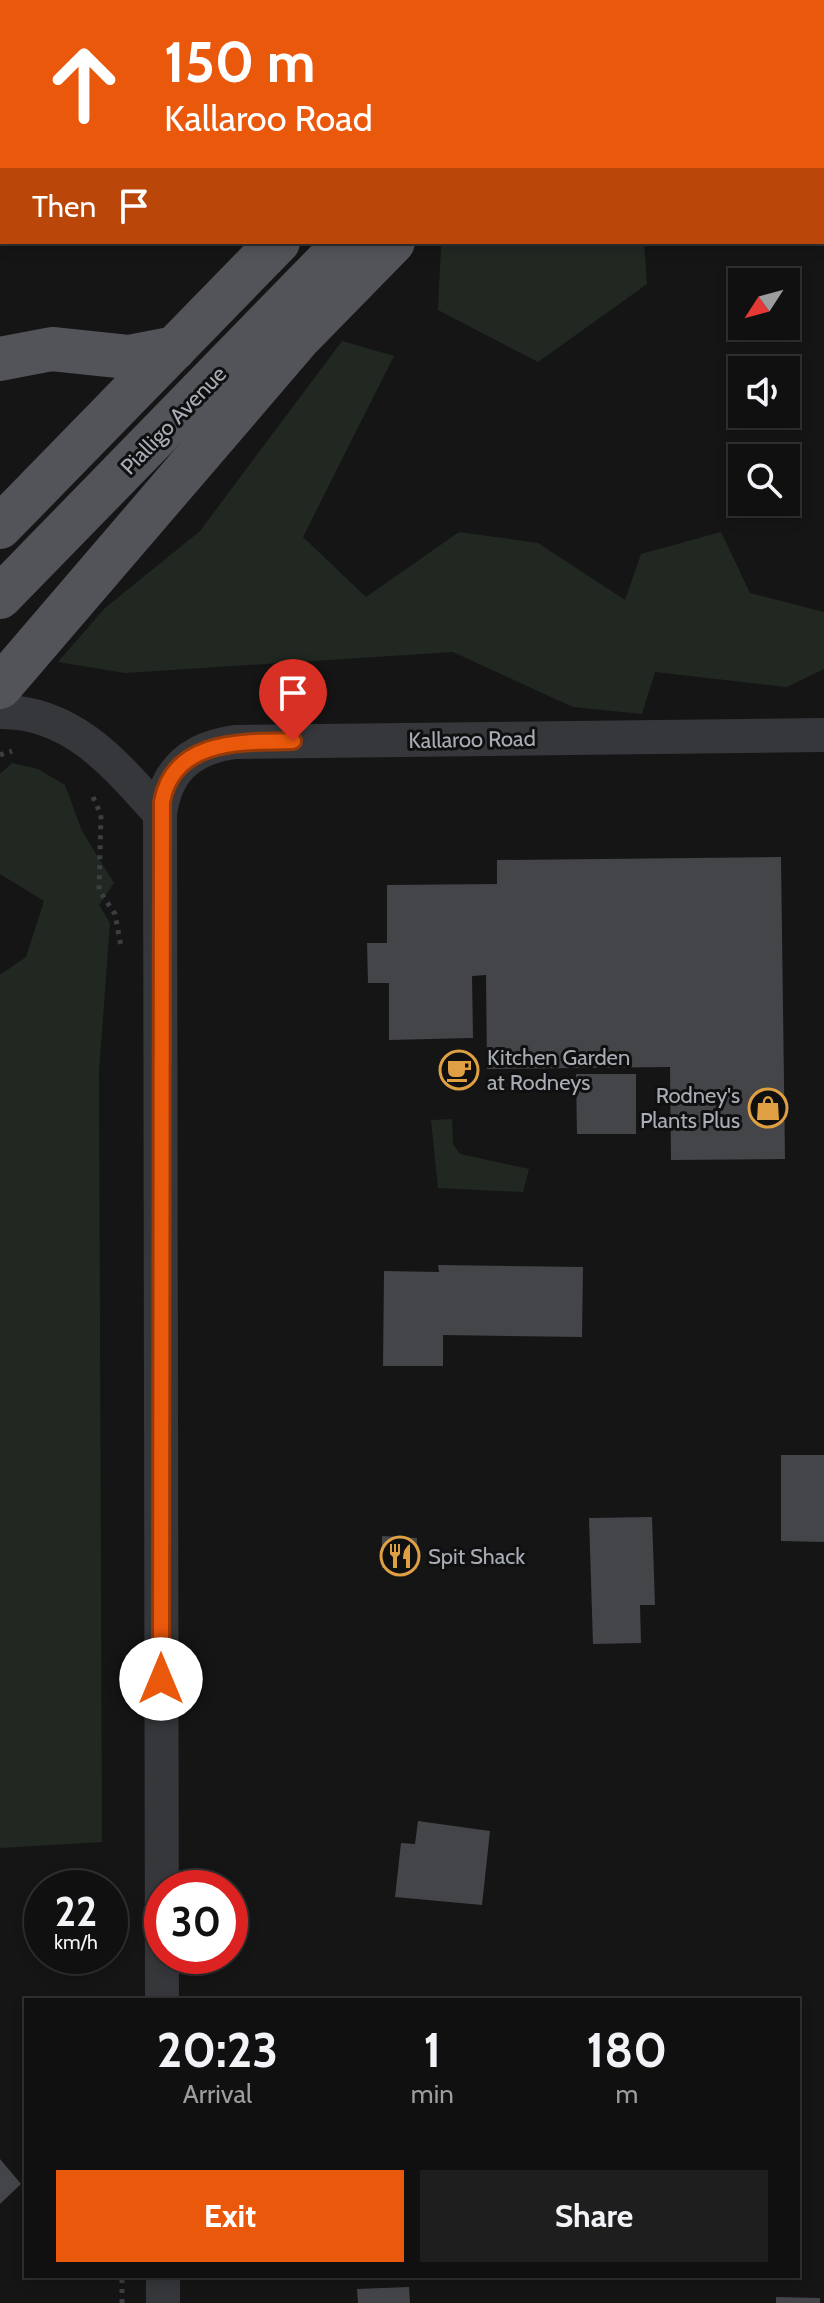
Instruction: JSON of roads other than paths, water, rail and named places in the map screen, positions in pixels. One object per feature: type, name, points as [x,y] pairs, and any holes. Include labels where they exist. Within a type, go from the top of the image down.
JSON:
[{"type":"main road","points":[[0,527],[276,244]]},
{"type":"main road","name":"Pialligo Avenue","points":[[0,597],[344,244]]},
{"type":"main road","points":[[0,687],[300,337],[391,244]]},
{"type":"main road","points":[[0,359],[25,352],[66,348],[138,357],[175,348]]},
{"type":"street","points":[[0,712],[43,718],[78,734],[113,763],[160,814]]},
{"type":"street","name":"Kallaroo Road","points":[[162,1998],[160,814],[166,784],[182,765],[207,749],[235,742],[824,735]]},
{"type":"street","points":[[163,2278],[163,2303]]},
{"type":"place","name":"Kitchen Garden at Rodneys","points":[[459,1070]]},
{"type":"place","name":"Rodney's Plants Plus","points":[[768,1108]]},
{"type":"place","name":"Spit Shack","points":[[400,1556]]}]
